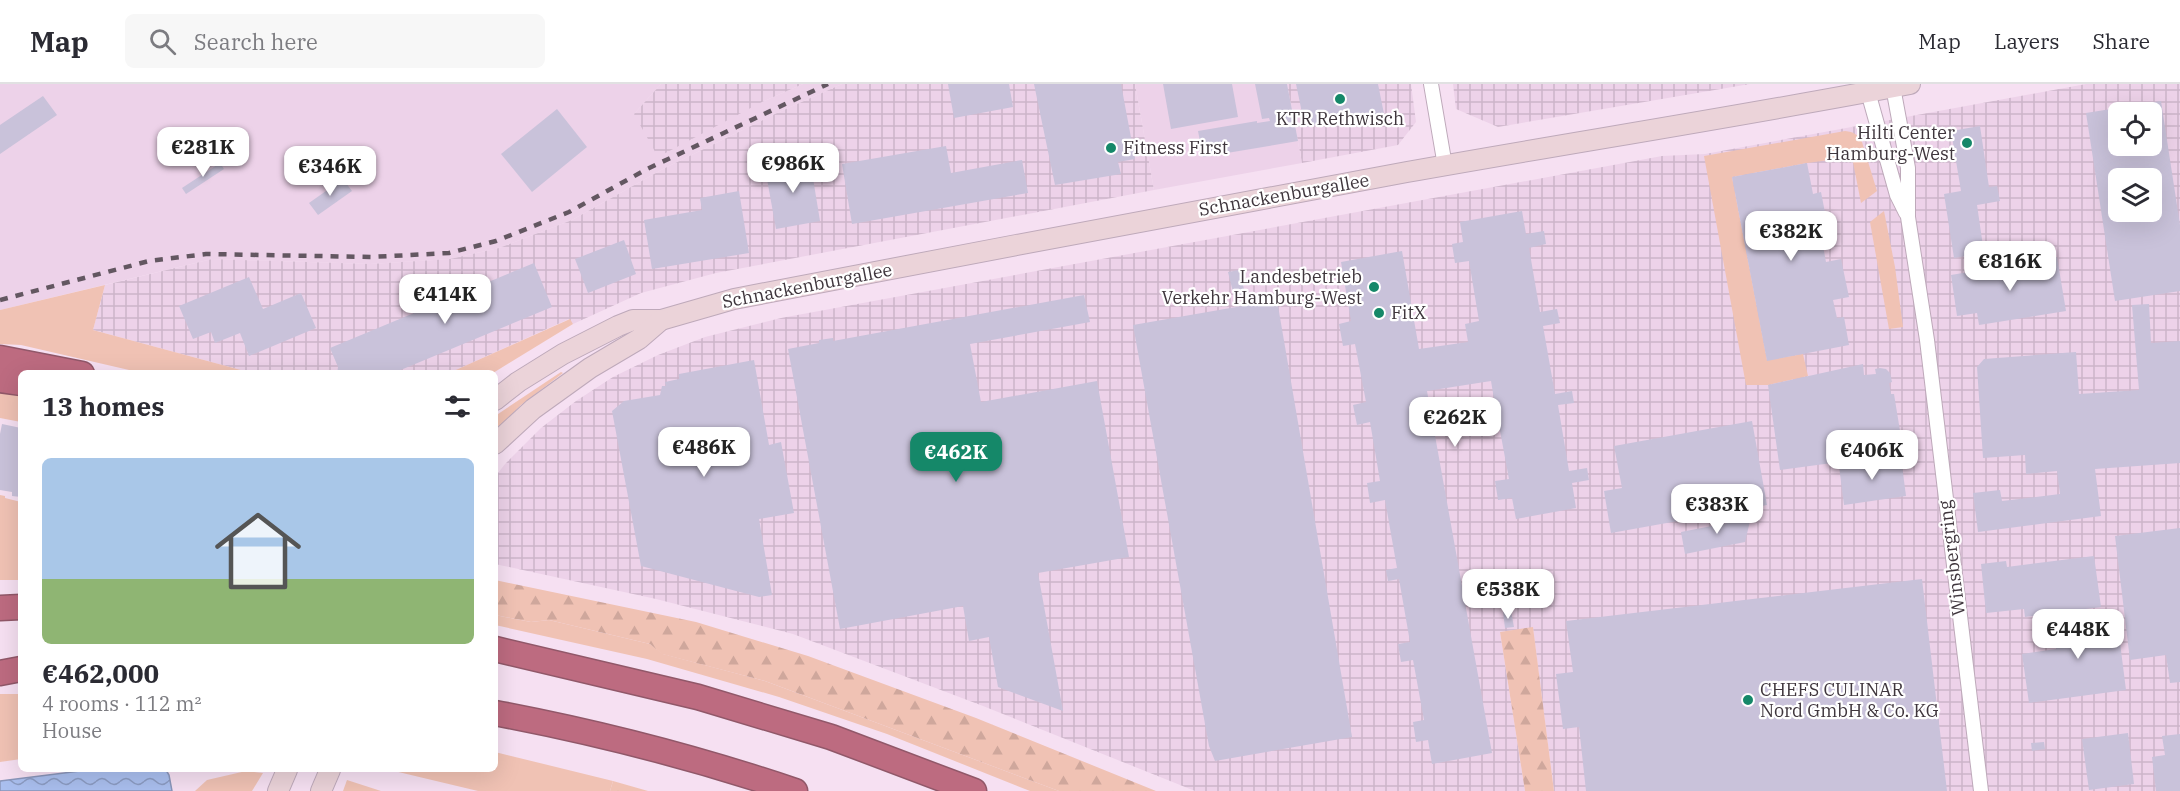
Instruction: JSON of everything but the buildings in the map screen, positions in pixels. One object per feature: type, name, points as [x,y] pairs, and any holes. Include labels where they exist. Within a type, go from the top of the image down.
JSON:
[{"type":"highway","points":[[0,357],[63,370]]},
{"type":"highway","points":[[0,380],[18,383]]},
{"type":"highway","points":[[498,650],[698,697],[831,737],[974,791]]},
{"type":"highway","points":[[0,670],[18,668]]},
{"type":"highway","points":[[498,714],[552,723],[626,741],[795,791]]},
{"type":"main road","name":"Schnackenburgallee","points":[[498,397],[563,354],[601,333],[633,320],[661,320],[743,298],[1445,166],[1902,86]]},
{"type":"main road","name":"Schnackenburgallee","points":[[498,441],[533,409],[590,368],[639,339],[661,320]]},
{"type":"main road","points":[[278,791],[286,772]]},
{"type":"main road","points":[[321,791],[329,772]]},
{"type":"street","points":[[1431,84],[1445,166]]},
{"type":"street","name":"Winsbergring","points":[[1902,86],[1908,168],[1908,218],[1927,340],[1981,791]]},
{"type":"street","name":"Winsbergring","points":[[1868,92],[1897,195],[1908,218]]},
{"type":"shaded area","points":[[0,84],[661,84],[634,114],[762,102],[803,84],[842,84],[663,169],[572,220],[499,248],[450,259],[370,264],[212,259],[0,310]]},
{"type":"shaded area","points":[[661,84],[803,84],[762,102],[658,157],[634,114]]},
{"type":"shaded area","points":[[842,84],[1135,84],[1154,190],[716,273],[641,293],[573,324],[569,319],[456,370],[241,370],[93,330],[105,285],[212,259],[370,264],[450,259],[499,248],[572,220],[663,169]]},
{"type":"shaded area","points":[[1135,84],[1287,84],[1302,163],[1154,190]]},
{"type":"shaded area","points":[[1287,84],[1411,84],[1416,122],[1398,145],[1302,163]]},
{"type":"shaded area","points":[[1453,84],[1750,84],[1498,127],[1456,109]]},
{"type":"shaded area","points":[[2086,84],[2180,84],[2180,791],[1554,791],[1533,628],[1500,632],[1525,791],[1195,791],[983,706],[793,634],[656,599],[498,565],[498,473],[541,428],[576,401],[613,377],[658,355],[705,337],[781,318],[1662,156],[1705,154]]},
{"type":"green space","points":[[1845,131],[1855,134],[1862,142],[1877,191],[1861,203],[1852,157],[1732,177],[1767,360],[1803,354],[1808,376],[1768,385],[1746,385],[1704,156]]},
{"type":"green space","points":[[1884,211],[1895,267],[1903,327],[1889,329],[1870,222]]},
{"type":"green space","points":[[105,285],[93,330],[241,370],[129,370],[21,345],[0,344],[0,310]]},
{"type":"green space","points":[[570,319],[573,324],[498,370],[456,370]]},
{"type":"green space","points":[[561,372],[563,373],[521,405],[498,428],[498,414]]},
{"type":"green space","points":[[0,389],[18,393],[18,421],[0,418]]},
{"type":"green space","points":[[0,495],[18,501],[18,580],[0,580]]},
{"type":"green space","points":[[498,581],[696,622],[808,656],[976,718],[1156,791],[1059,791],[765,681],[662,654],[650,644],[549,620],[531,622],[498,616]]},
{"type":"green space","points":[[498,616],[531,622],[549,620],[650,644],[663,654],[765,681],[1059,791],[1030,791],[887,734],[779,697],[647,659],[498,626]]},
{"type":"green space","points":[[1533,627],[1554,791],[1525,791],[1500,632]]},
{"type":"green space","points":[[0,694],[18,694],[18,759],[0,762]]},
{"type":"green space","points":[[498,753],[613,781],[610,791],[478,791],[398,772],[498,772]]},
{"type":"green space","points":[[242,772],[263,773],[252,791],[195,791],[207,780]]},
{"type":"green space","points":[[347,780],[381,791],[343,791]]},
{"type":"green space","points":[[613,781],[648,791],[610,791]]},
{"type":"water","points":[[72,772],[167,772],[172,791],[0,791],[0,781]]},
{"type":"railway","points":[[0,300],[149,261],[206,254],[371,257],[449,253],[496,241],[569,212],[647,169],[828,84]]},
{"type":"place","name":"KTR Rethwisch","points":[[1340,99]]},
{"type":"place","name":"Hilti Center Hamburg-West","points":[[1967,143]]},
{"type":"place","name":"Fitness First","points":[[1111,148]]},
{"type":"place","name":"Landesbetrieb Verkehr Hamburg-West","points":[[1374,287]]},
{"type":"place","name":"FitX","points":[[1379,313]]},
{"type":"place","name":"CHEFS CULINAR Nord GmbH & Co. KG","points":[[1748,700]]}]
